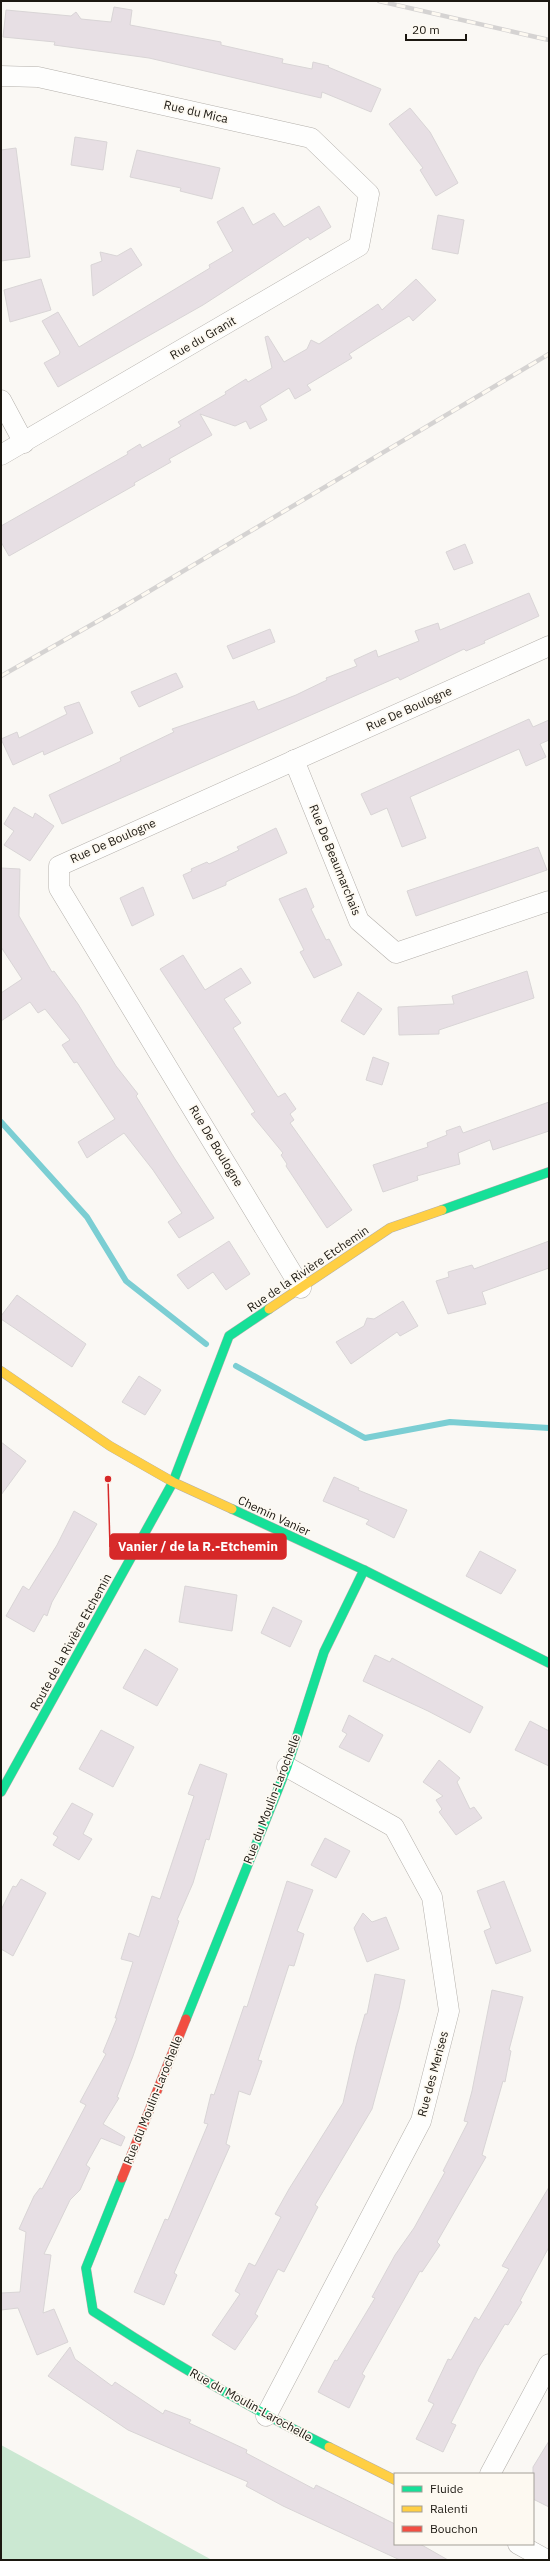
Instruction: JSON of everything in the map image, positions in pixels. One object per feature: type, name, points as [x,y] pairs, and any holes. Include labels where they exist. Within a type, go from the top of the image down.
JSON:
[{"type":"street","name":"Rue du Mica","points":[[1,76],[38,77],[311,138],[369,194]]},
{"type":"street","name":"Rue du Granit","points":[[1,454],[24,443],[359,246],[369,194]]},
{"type":"street","points":[[1,400],[24,443]]},
{"type":"street","name":"Rue De Boulogne","points":[[301,1288],[59,888],[59,866],[549,646]]},
{"type":"street","name":"Rue De Beaumarchais","points":[[294,760],[360,920],[396,953],[549,902]]},
{"type":"street","name":"Rue de la Rivière Etchemin","points":[[173,1482],[229,1336],[390,1228],[549,1172]]},
{"type":"street","name":"Chemin Vanier","points":[[1,1371],[110,1446],[173,1482],[364,1570],[549,1663]]},
{"type":"street","name":"Route de la Rivière Etchemin","points":[[1,1792],[173,1482]]},
{"type":"street","name":"Rue du Moulin-Larochelle","points":[[364,1570],[324,1652],[287,1767],[86,2268],[92,2311],[266,2416],[394,2480]]},
{"type":"street","name":"Rue des Merises","points":[[266,2416],[421,2121],[449,2011],[432,1897],[394,1827],[287,1767]]},
{"type":"street","points":[[491,2473],[549,2364]]},
{"type":"street","points":[[520,2545],[547,2560]]},
{"type":"green space","points":[[1,2445],[212,2560],[1,2560]]},
{"type":"building","points":[[114,7],[132,10],[130,25],[221,42],[221,45],[283,59],[282,63],[312,69],[313,62],[329,66],[328,67],[381,89],[371,112],[322,92],[321,98],[149,58],[54,45],[55,42],[3,37],[6,10],[71,16],[76,12],[81,19],[111,22]]},
{"type":"building","points":[[410,108],[430,132],[458,183],[436,196],[420,170],[423,168],[389,124]]},
{"type":"building","points":[[75,137],[107,142],[103,170],[71,165]]},
{"type":"building","points":[[16,148],[30,257],[1,261],[1,150]]},
{"type":"building","points":[[137,150],[220,168],[212,199],[180,191],[181,188],[130,177]]},
{"type":"building","points":[[319,206],[331,227],[310,240],[308,237],[203,305],[58,387],[44,363],[59,355],[60,352],[42,321],[58,312],[79,347],[210,268],[209,265],[233,251],[217,222],[243,207],[253,225],[274,213],[284,227]]},
{"type":"building","points":[[438,215],[464,220],[458,254],[432,249]]},
{"type":"building","points":[[131,248],[142,265],[93,296],[91,265],[102,261],[100,252],[117,256]]},
{"type":"building","points":[[41,279],[51,310],[10,322],[4,290]]},
{"type":"building","points":[[416,279],[436,300],[413,321],[409,316],[349,354],[352,358],[307,385],[311,390],[295,399],[289,388],[260,406],[267,420],[250,429],[246,421],[235,426],[200,414],[212,435],[169,459],[171,462],[134,483],[135,485],[9,556],[1,542],[1,526],[128,454],[127,452],[140,444],[142,448],[181,426],[178,422],[226,394],[225,392],[246,379],[248,382],[272,368],[265,337],[268,336],[284,362],[307,349],[311,340],[319,344],[378,304],[382,310]]},
{"type":"building","points":[[465,544],[473,563],[454,570],[446,552]]},
{"type":"building","points":[[529,593],[539,616],[484,641],[485,643],[466,651],[464,649],[400,680],[398,677],[62,824],[49,795],[121,761],[120,758],[174,732],[172,729],[254,701],[258,710],[296,695],[327,680],[326,678],[357,666],[354,660],[376,650],[378,657],[419,641],[415,631],[438,623],[440,630]]},
{"type":"building","points":[[270,629],[275,642],[233,659],[227,646]]},
{"type":"building","points":[[176,673],[183,687],[139,707],[131,692]]},
{"type":"building","points":[[79,702],[93,733],[44,755],[43,751],[13,765],[1,739],[17,732],[19,738],[67,714],[64,707]]},
{"type":"building","points":[[529,719],[533,727],[549,720],[549,740],[540,744],[546,757],[526,766],[519,749],[410,797],[426,838],[402,847],[387,808],[371,815],[361,794]]},
{"type":"building","points":[[14,807],[33,818],[35,813],[54,826],[30,861],[4,845],[14,831],[4,824]]},
{"type":"building","points":[[276,828],[287,853],[226,882],[226,885],[193,899],[183,875],[192,871],[191,869],[207,862],[209,864],[239,850],[237,847]]},
{"type":"building","points":[[538,847],[547,870],[416,916],[407,891]]},
{"type":"building","points":[[1,868],[20,869],[19,916],[52,972],[54,971],[78,1004],[116,1066],[138,1094],[136,1096],[214,1218],[179,1238],[168,1222],[182,1213],[153,1170],[124,1133],[87,1158],[78,1142],[115,1119],[77,1062],[74,1063],[62,1045],[70,1040],[45,1009],[38,1013],[30,1002],[1,1021],[1,993],[22,979],[1,947]]},
{"type":"building","points":[[143,887],[154,915],[132,926],[120,898]]},
{"type":"building","points":[[306,888],[314,907],[311,909],[326,940],[329,939],[342,965],[314,978],[300,952],[304,950],[279,899]]},
{"type":"building","points":[[183,955],[205,990],[241,968],[251,983],[224,999],[241,1023],[233,1028],[278,1097],[285,1093],[296,1109],[290,1114],[294,1120],[290,1123],[352,1210],[327,1228],[286,1166],[287,1164],[281,1155],[283,1153],[251,1114],[255,1112],[160,969]]},
{"type":"building","points":[[527,971],[534,998],[439,1030],[439,1034],[399,1035],[398,1007],[454,1004],[452,996]]},
{"type":"building","points":[[358,992],[382,1009],[364,1035],[341,1021]]},
{"type":"building","points":[[373,1057],[389,1063],[382,1085],[366,1080]]},
{"type":"building","points":[[549,1102],[549,1131],[493,1150],[490,1140],[458,1153],[460,1164],[417,1176],[418,1180],[383,1192],[373,1165],[428,1147],[427,1143],[447,1135],[446,1131],[460,1126],[463,1133]]},
{"type":"building","points":[[229,1241],[250,1274],[226,1290],[213,1272],[188,1289],[177,1275]]},
{"type":"building","points":[[549,1241],[549,1268],[482,1292],[486,1304],[448,1314],[436,1281],[449,1277],[448,1272],[472,1265],[474,1269]]},
{"type":"building","points":[[17,1295],[86,1344],[72,1367],[1,1319],[1,1316]]},
{"type":"building","points":[[403,1301],[418,1326],[400,1336],[397,1332],[351,1364],[336,1342],[364,1326],[367,1318],[374,1319]]},
{"type":"building","points":[[139,1376],[161,1390],[145,1415],[122,1402]]},
{"type":"building","points":[[1,1442],[26,1461],[1,1495]]},
{"type":"building","points":[[334,1477],[359,1488],[358,1490],[407,1510],[394,1538],[366,1524],[369,1520],[323,1501]]},
{"type":"building","points":[[74,1511],[97,1524],[52,1602],[47,1616],[44,1614],[34,1632],[6,1616],[23,1586],[29,1590],[57,1545]]},
{"type":"building","points":[[480,1551],[516,1570],[501,1594],[466,1576]]},
{"type":"building","points":[[185,1586],[237,1595],[232,1631],[179,1622]]},
{"type":"building","points":[[273,1607],[302,1621],[290,1647],[261,1633]]},
{"type":"building","points":[[145,1649],[178,1669],[157,1706],[123,1688]]},
{"type":"building","points":[[375,1655],[390,1662],[392,1658],[483,1707],[470,1733],[428,1711],[363,1681]]},
{"type":"building","points":[[349,1715],[383,1735],[369,1762],[339,1747],[347,1734],[342,1731]]},
{"type":"building","points":[[530,1721],[549,1731],[549,1766],[515,1750]]},
{"type":"building","points":[[101,1730],[134,1747],[113,1787],[79,1769]]},
{"type":"building","points":[[439,1760],[460,1778],[457,1782],[470,1809],[474,1807],[482,1818],[456,1835],[439,1812],[442,1809],[436,1800],[443,1796],[423,1782]]},
{"type":"building","points":[[200,1764],[227,1774],[209,1840],[206,1839],[193,1883],[177,1920],[179,1921],[133,2056],[117,2097],[119,2098],[103,2124],[125,2137],[121,2146],[101,2138],[86,2165],[90,2168],[80,2190],[70,2200],[44,2254],[51,2255],[43,2313],[54,2309],[68,2342],[37,2355],[18,2308],[1,2310],[1,2293],[20,2292],[26,2232],[19,2229],[34,2196],[40,2188],[42,2189],[86,2105],[80,2102],[106,2054],[103,2052],[117,2018],[115,2018],[133,1962],[121,1959],[129,1933],[139,1937],[152,1896],[160,1899],[194,1796],[188,1794]]},
{"type":"building","points":[[72,1803],[93,1814],[83,1834],[92,1839],[79,1860],[53,1845],[58,1837],[53,1834]]},
{"type":"building","points":[[325,1838],[350,1851],[336,1878],[311,1865]]},
{"type":"building","points":[[21,1879],[46,1893],[13,1956],[1,1949],[1,1910],[13,1886],[16,1887]]},
{"type":"building","points":[[287,1881],[313,1890],[297,1931],[304,1934],[294,1966],[289,1965],[258,2060],[262,2061],[250,2095],[239,2091],[226,2144],[230,2146],[174,2273],[177,2275],[164,2305],[134,2292],[165,2219],[168,2220],[208,2124],[204,2123],[211,2094],[214,2095],[244,2006],[247,2007]]},
{"type":"building","points":[[504,1881],[531,1951],[496,1964],[484,1931],[491,1928],[477,1891]]},
{"type":"building","points":[[363,1913],[372,1922],[386,1917],[399,1949],[367,1962],[354,1928]]},
{"type":"building","points":[[375,1974],[405,1980],[399,2009],[372,2109],[315,2205],[318,2207],[284,2272],[278,2269],[255,2314],[258,2316],[235,2350],[212,2335],[240,2294],[235,2291],[249,2263],[255,2266],[281,2217],[275,2214],[289,2189],[343,2103],[356,2046],[365,2014],[367,2014]]},
{"type":"building","points":[[492,1990],[523,1997],[509,2050],[511,2051],[505,2082],[503,2081],[482,2155],[486,2157],[437,2242],[440,2245],[422,2272],[420,2271],[362,2374],[365,2376],[349,2408],[318,2392],[335,2360],[337,2361],[375,2298],[372,2297],[395,2255],[414,2228],[445,2172],[443,2171],[468,2122],[464,2121],[472,2091]]},
{"type":"building","points":[[549,2187],[549,2247],[520,2301],[522,2302],[508,2325],[505,2324],[479,2367],[451,2423],[456,2425],[443,2452],[416,2439],[434,2404],[428,2401],[448,2359],[451,2360],[475,2317],[479,2320],[509,2269],[502,2266]]},
{"type":"building","points":[[70,2347],[75,2359],[112,2386],[115,2382],[163,2414],[165,2410],[191,2420],[189,2423],[247,2450],[246,2453],[314,2489],[316,2485],[394,2524],[394,2545],[422,2545],[448,2560],[400,2560],[283,2506],[246,2486],[248,2482],[128,2430],[48,2376]]},
{"type":"building","points":[[549,2441],[549,2507],[534,2500],[533,2467]]},
{"type":"waterway","points":[[1,1122],[87,1217],[126,1281],[206,1344]]},
{"type":"waterway","points":[[236,1366],[365,1438],[450,1422],[549,1428]]},
{"type":"railway","points":[[379,1],[549,40]]},
{"type":"railway","points":[[1,676],[121,608],[549,354]]},
{"type":"traffic: fast","points":[[442,1210],[549,1172]]},
{"type":"traffic: fast","points":[[1,1792],[173,1482],[229,1336],[269,1309]]},
{"type":"traffic: fast","points":[[232,1509],[364,1570],[549,1663]]},
{"type":"traffic: fast","points":[[186,2019],[287,1767],[324,1652],[364,1570]]},
{"type":"traffic: fast","points":[[122,2178],[86,2268],[93,2311],[150,2348],[209,2383],[268,2416],[329,2447]]},
{"type":"traffic: slow","points":[[269,1309],[390,1228],[442,1210]]},
{"type":"traffic: slow","points":[[1,1371],[110,1446],[173,1482],[232,1509]]},
{"type":"traffic: slow","points":[[329,2447],[394,2480]]},
{"type":"traffic: jam","points":[[122,2178],[186,2019]]},
{"type":"place","name":"Vanier / de la R.-Etchemin","points":[[108,1479]]}]
